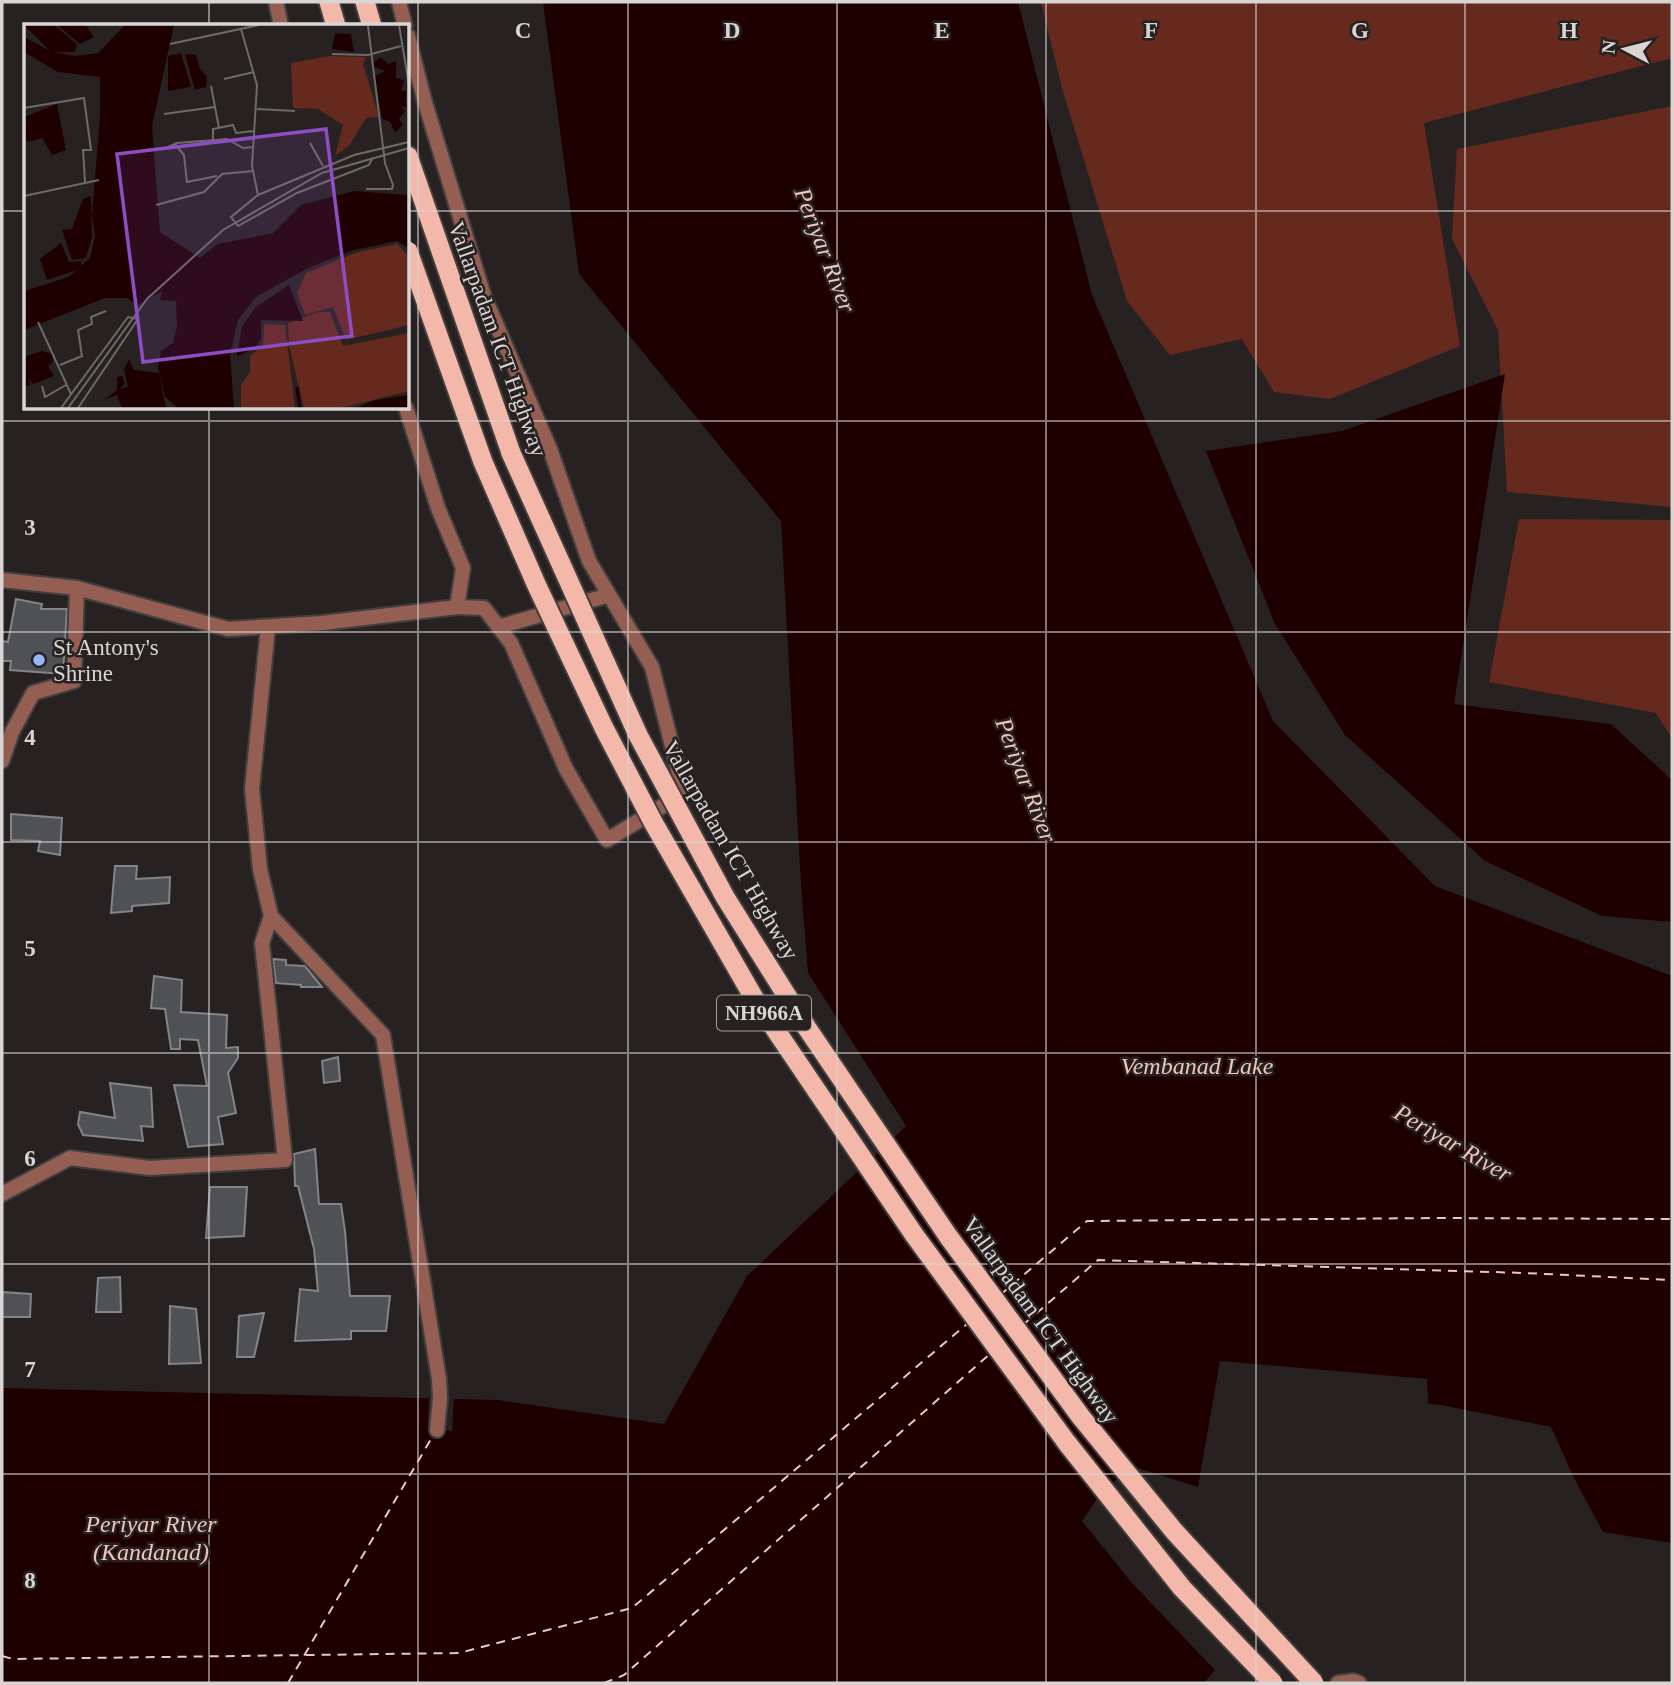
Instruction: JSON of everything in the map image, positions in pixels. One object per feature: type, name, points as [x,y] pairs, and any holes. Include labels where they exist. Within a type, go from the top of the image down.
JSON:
[{"type":"highway","points":[[329,2],[335,24]]},
{"type":"highway","points":[[365,2],[371,24]]},
{"type":"highway","name":"Vallarpadam ICT Highway","points":[[410,162],[511,453],[638,735],[725,897],[807,1028],[948,1236],[1081,1418],[1174,1531],[1314,1683]]},
{"type":"highway","name":"NH966A","points":[[410,257],[483,462],[542,597],[604,728],[653,822],[754,998],[915,1236],[1059,1433],[1182,1588],[1273,1683]]},
{"type":"street","points":[[276,2],[281,24]]},
{"type":"street","points":[[399,2],[404,24]]},
{"type":"street","points":[[2,580],[77,588],[228,629],[383,617],[457,607],[484,608],[511,643],[566,769],[607,840],[684,793],[652,667],[589,561],[550,449],[484,296],[410,44]]},
{"type":"street","points":[[407,410],[438,508],[463,568],[457,607]]},
{"type":"street","points":[[2,761],[12,732],[33,693],[75,681],[77,588]]},
{"type":"street","points":[[498,627],[609,596]]},
{"type":"street","points":[[268,627],[252,789],[260,869],[271,916],[383,1035],[439,1379],[437,1430]]},
{"type":"street","points":[[2,1194],[69,1158],[150,1168],[285,1160],[262,943],[271,916]]},
{"type":"street","points":[[1338,1683],[1359,1683]]},
{"type":"shaded area","points":[[1041,2],[1672,2],[1672,58],[1424,123],[1460,346],[1330,399],[1274,392],[1242,339],[1170,355],[1127,301],[1062,88]]},
{"type":"shaded area","points":[[1672,106],[1672,507],[1507,492],[1498,330],[1452,239],[1457,149]]},
{"type":"shaded area","points":[[1519,519],[1672,520],[1672,738],[1656,713],[1489,682]]},
{"type":"water","name":"Vembanad Lake","points":[[543,2],[1018,2],[1092,295],[1273,721],[1435,886],[1672,976],[1672,1543],[1603,1532],[1551,1427],[1428,1404],[1427,1379],[1220,1361],[1198,1487],[1131,1466],[1099,1496],[1082,1521],[1132,1583],[1215,1670],[1204,1683],[2,1683],[2,1388],[498,1400],[664,1424],[747,1276],[906,1126],[808,973],[781,521],[579,274]]},
{"type":"water","points":[[1505,374],[1454,704],[1611,724],[1672,780],[1672,922],[1602,916],[1485,861],[1345,735],[1275,624],[1206,451],[1342,431]]},
{"type":"pier","points":[[429,1395],[454,1395],[452,1431],[428,1429]]},
{"type":"building","points":[[16,599],[42,604],[41,609],[67,609],[63,674],[10,670],[11,661],[2,661],[2,641],[8,642]]},
{"type":"building","points":[[11,814],[62,818],[60,855],[38,851],[40,841],[11,840]]},
{"type":"building","points":[[115,866],[137,866],[136,879],[170,877],[169,903],[132,906],[132,911],[111,913]]},
{"type":"building","points":[[273,959],[286,960],[286,965],[305,966],[322,987],[276,983]]},
{"type":"building","points":[[154,976],[182,980],[181,1012],[227,1015],[226,1048],[238,1047],[238,1058],[228,1073],[236,1113],[218,1117],[223,1144],[188,1147],[174,1085],[207,1086],[198,1040],[180,1039],[180,1049],[171,1049],[165,1009],[151,1008]]},
{"type":"building","points":[[338,1057],[340,1081],[324,1083],[322,1061]]},
{"type":"building","points":[[110,1083],[151,1088],[153,1127],[141,1126],[143,1141],[83,1135],[78,1124],[80,1112],[115,1118]]},
{"type":"building","points":[[315,1149],[319,1204],[341,1204],[350,1296],[390,1296],[386,1331],[351,1331],[351,1339],[295,1341],[300,1289],[318,1291],[314,1249],[298,1186],[295,1186],[294,1154]]},
{"type":"building","points":[[210,1187],[247,1187],[244,1236],[206,1238]]},
{"type":"building","points":[[120,1277],[121,1312],[96,1312],[98,1278]]},
{"type":"building","points":[[2,1292],[31,1294],[30,1317],[2,1317]]},
{"type":"building","points":[[170,1306],[196,1309],[201,1363],[169,1364]]},
{"type":"building","points":[[264,1313],[254,1357],[237,1357],[239,1316]]},
{"type":"ferry route","points":[[1000,1295],[1087,1221],[1672,1219]]},
{"type":"ferry route","points":[[1024,1324],[1098,1260],[1672,1280]]},
{"type":"ferry route","points":[[2,1656],[13,1659],[459,1653],[632,1608],[967,1324]]},
{"type":"ferry route","points":[[604,1683],[624,1675],[991,1353]]},
{"type":"ferry route","points":[[288,1683],[434,1434]]},
{"type":"place","name":"St Antony's Shrine","points":[[39,660]]},
{"type":"water label","name":"Periyar River","points":[[825,250]]},
{"type":"water label","name":"Periyar River","points":[[1026,780]]},
{"type":"water label","name":"Periyar River","points":[[1453,1143]]},
{"type":"water label","name":"Periyar River (Kandanad)","points":[[151,1538]]}]
